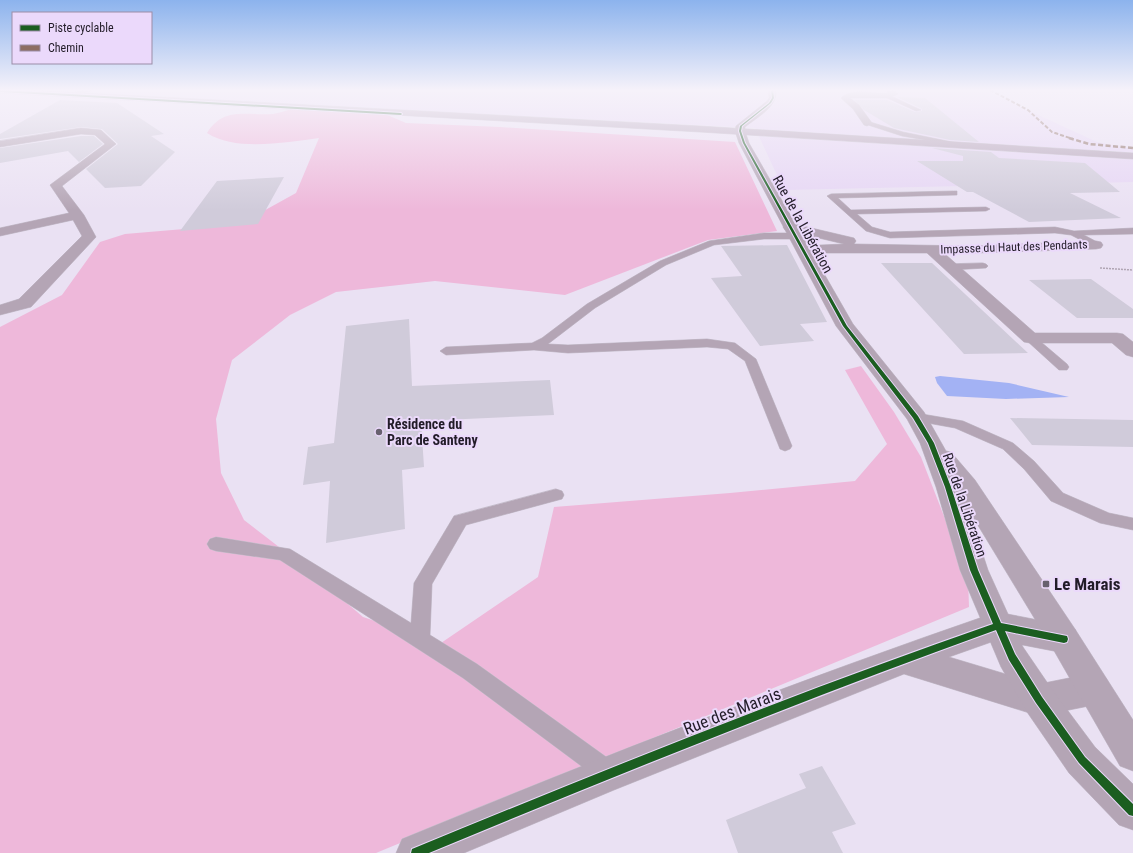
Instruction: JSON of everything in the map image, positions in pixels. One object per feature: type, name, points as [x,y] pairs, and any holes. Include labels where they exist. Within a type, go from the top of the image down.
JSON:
[{"type":"main road","points":[[647,130],[968,145],[1133,157]]},
{"type":"main road","points":[[742,135],[969,152],[1133,157]]},
{"type":"street","points":[[742,130],[742,135]]},
{"type":"street","points":[[0,144],[81,131],[98,132],[111,144],[56,185],[77,215],[89,237],[25,303],[0,310]]},
{"type":"street","name":"Rue de la Libération","points":[[742,135],[845,326],[916,417],[931,443],[948,487],[974,570],[997,626],[1012,657],[1039,700],[1082,760],[1133,811]]},
{"type":"street","points":[[0,232],[77,215]]},
{"type":"street","name":"Impasse du Haut des Pendants","points":[[796,237],[873,248],[932,250],[1096,245]]},
{"type":"street","name":"Impasse du Haut des Pendants","points":[[796,237],[873,248]]},
{"type":"street","name":"Impasse du Haut des Pendants","points":[[932,250],[1030,338]]},
{"type":"street","points":[[1030,338],[1117,338],[1133,351]]},
{"type":"street","name":"Rue de la Libération","points":[[931,443],[966,486],[1064,639],[1133,753]]},
{"type":"street","points":[[997,626],[1064,639]]},
{"type":"street","name":"Rue des Marais","points":[[416,853],[610,773],[904,659],[997,626]]},
{"type":"street","points":[[904,659],[1039,700],[1094,689]]},
{"type":"lane","points":[[889,130],[902,134],[968,145]]},
{"type":"lane","points":[[954,193],[831,196],[869,229],[890,235],[1055,230],[1073,233],[1133,231]]},
{"type":"lane","points":[[850,212],[986,209]]},
{"type":"lane","points":[[1073,233],[1096,245]]},
{"type":"lane","points":[[534,346],[546,340],[591,306],[663,263],[712,243],[764,236],[796,237]]},
{"type":"lane","points":[[951,266],[983,266]]},
{"type":"lane","points":[[1030,338],[1063,367]]},
{"type":"lane","points":[[446,351],[534,346],[568,349],[707,343],[731,346],[750,358],[785,446]]},
{"type":"lane","points":[[916,417],[958,424],[1008,446],[1029,466],[1057,497],[1106,519],[1133,524]]},
{"type":"lane","points":[[420,640],[423,583],[460,520],[556,496]]},
{"type":"lane","points":[[216,544],[284,554],[470,671],[610,773]]},
{"type":"shaded area","points":[[210,130],[544,130],[735,142],[777,231],[708,240],[565,295],[435,281],[336,292],[290,315],[232,360],[216,419],[221,473],[244,520],[305,567],[363,617],[441,643],[538,577],[554,507],[855,481],[887,444],[845,370],[861,366],[894,412],[921,457],[968,578],[969,607],[376,853],[0,853],[0,327],[62,295],[100,242],[125,234],[196,228],[247,220],[296,193],[319,138],[277,143],[247,144],[219,139],[207,133]]},
{"type":"shaded area","points":[[756,130],[1071,130],[1097,142],[1133,149],[1133,182],[784,190]]},
{"type":"water","points":[[940,376],[1009,383],[1069,397],[1006,399],[947,396],[937,383],[935,377]]},
{"type":"building","points":[[7,130],[62,130],[0,139],[0,134]]},
{"type":"building","points":[[103,130],[158,130],[164,134],[151,136],[175,152],[141,186],[105,188],[86,169],[118,144]]},
{"type":"building","points":[[902,130],[964,130],[979,142],[950,140]]},
{"type":"building","points":[[81,136],[94,136],[103,144],[79,162],[68,151],[0,163],[0,148]]},
{"type":"building","points":[[932,148],[991,152],[999,158],[1085,163],[1120,192],[1070,193],[1121,218],[1029,222],[973,192],[967,192],[917,161],[963,161],[963,156]]},
{"type":"building","points":[[284,177],[258,224],[180,231],[217,181]]},
{"type":"building","points":[[787,245],[827,322],[800,324],[814,341],[760,346],[711,278],[742,276],[721,246]]},
{"type":"building","points":[[881,263],[932,263],[1028,353],[964,354]]},
{"type":"building","points":[[1091,279],[1133,309],[1133,318],[1077,318],[1029,280]]},
{"type":"building","name":"Résidence du Parc de Santeny","points":[[409,319],[412,386],[550,380],[554,415],[421,421],[424,467],[402,470],[405,529],[326,543],[330,481],[303,485],[308,447],[334,443],[346,326]]},
{"type":"building","points":[[1010,418],[1133,420],[1133,447],[1032,445]]},
{"type":"building","points":[[822,766],[856,824],[832,832],[843,853],[738,853],[726,820],[806,788],[799,774]]},
{"type":"marked path","points":[[1050,130],[1061,136],[1089,144],[1133,148]]},
{"type":"cycle path","points":[[740,130],[744,143],[845,326],[916,417],[931,443],[948,487],[974,570],[1012,657],[1039,700],[1082,760],[1133,811]]},
{"type":"cycle path","points":[[416,853],[610,773],[904,659],[997,626],[1064,639]]},
{"type":"place","name":"Résidence du Parc de Santeny","points":[[379,432]]},
{"type":"place","name":"Le Marais","points":[[1046,584]]}]
